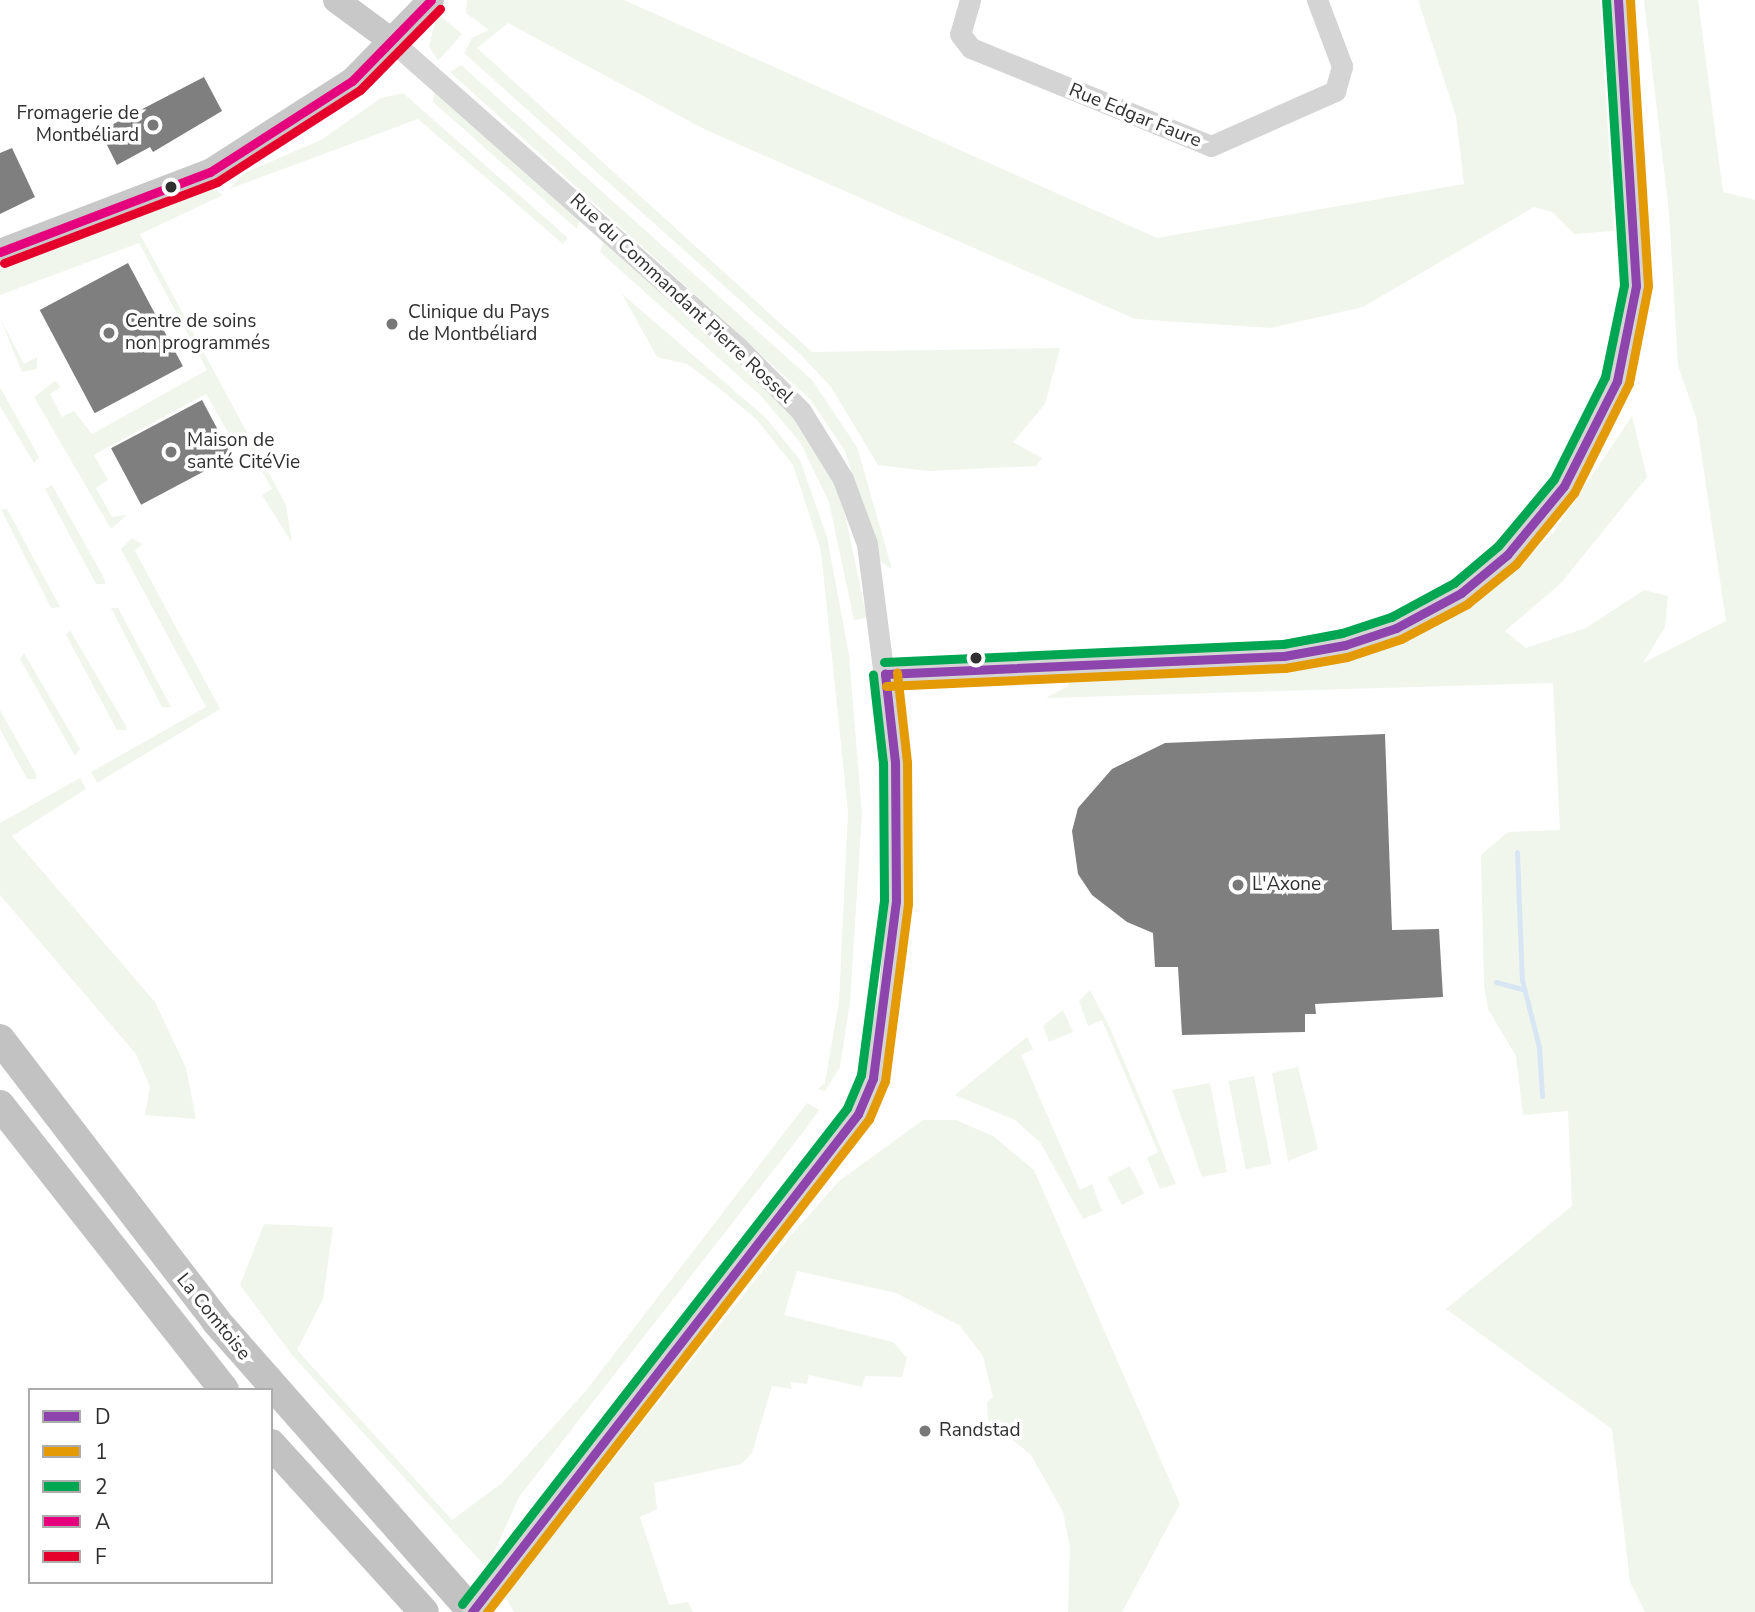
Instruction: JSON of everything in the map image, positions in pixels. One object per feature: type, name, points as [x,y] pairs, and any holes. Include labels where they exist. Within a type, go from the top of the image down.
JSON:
[{"type":"highway","name":"La Comtoise","points":[[0,1039],[216,1321],[472,1612]]},
{"type":"highway","name":"La Comtoise","points":[[0,1105],[222,1388]]},
{"type":"highway","points":[[273,1446],[424,1612]]},
{"type":"main road","points":[[337,0],[393,42]]},
{"type":"main road","points":[[0,253],[210,173],[310,112],[393,42],[431,0]]},
{"type":"street","name":"Rue Edgar Faure","points":[[970,0],[960,34],[971,48],[1211,146],[1335,91],[1342,66],[1317,0]]},
{"type":"street","points":[[885,674],[1284,656],[1345,645],[1396,628],[1461,593],[1507,555],[1564,486],[1617,381],[1636,286],[1618,0]]},
{"type":"street","name":"Rue du Commandant Pierre Rossel","points":[[393,42],[738,347],[801,411],[842,479],[867,544],[895,762],[896,901],[888,990],[868,1090],[781,1219],[472,1612]]},
{"type":"shaded area","points":[[467,0],[624,0],[1157,238],[1464,184],[1456,116],[1418,0],[1600,0],[1614,231],[1574,234],[1552,212],[1534,207],[1363,307],[1271,328],[1135,319],[704,129],[508,23],[477,48],[812,352],[1060,348],[1045,404],[1013,442],[1042,458],[1036,466],[928,471],[878,465],[831,387],[800,354],[464,53],[472,38],[489,30],[466,13]]},
{"type":"shaded area","points":[[1644,0],[1698,0],[1723,192],[1755,200],[1755,1612],[1645,1612],[1630,1582],[1612,1429],[1446,1309],[1572,1206],[1568,1111],[1523,1115],[1516,1056],[1488,1009],[1484,985],[1481,855],[1508,832],[1560,830],[1553,683],[1046,698],[1068,686],[1071,674],[1211,672],[1389,644],[1478,596],[1500,574],[1506,578],[1554,532],[1632,416],[1647,477],[1561,583],[1505,631],[1526,648],[1586,628],[1644,590],[1668,596],[1665,627],[1643,663],[1726,621],[1696,417],[1678,366],[1669,212]]},
{"type":"shaded area","points":[[437,13],[462,34],[438,61],[429,46]]},
{"type":"shaded area","points":[[461,65],[812,380],[857,447],[892,569],[878,560],[845,451],[810,399],[450,72]]},
{"type":"shaded area","points":[[435,88],[580,218],[577,229],[433,102]]},
{"type":"shaded area","points":[[403,93],[568,238],[563,244],[418,119],[229,189],[244,173],[321,140],[381,98]]},
{"type":"shaded area","points":[[211,188],[223,195],[140,234],[286,505],[292,543],[262,495],[272,489],[243,437],[233,441],[206,394],[94,455],[108,480],[96,488],[112,517],[127,515],[111,529],[34,397],[55,381],[61,387],[50,394],[62,417],[74,411],[92,434],[207,370],[139,243],[0,295],[0,269]]},
{"type":"shaded area","points":[[604,241],[789,407],[841,496],[867,618],[854,620],[829,502],[800,442],[761,396],[600,252]]},
{"type":"shaded area","points":[[622,294],[766,418],[800,460],[827,537],[849,655],[862,814],[850,1002],[840,1067],[825,1091],[818,1089],[825,1083],[839,1001],[848,812],[821,551],[793,465],[757,420],[719,388],[687,364],[657,357]]},
{"type":"shaded area","points":[[0,318],[24,364],[37,357],[37,369],[22,372]]},
{"type":"shaded area","points":[[0,387],[39,457],[34,463],[0,406]]},
{"type":"shaded area","points":[[52,485],[105,584],[96,584],[45,489]]},
{"type":"shaded area","points":[[1,509],[7,509],[60,607],[51,608]]},
{"type":"shaded area","points":[[132,538],[142,544],[135,551],[220,709],[97,783],[91,772],[206,707],[121,549]]},
{"type":"shaded area","points":[[111,608],[118,608],[171,707],[162,707]]},
{"type":"shaded area","points":[[70,630],[126,730],[117,730],[66,635]]},
{"type":"shaded area","points":[[24,653],[80,749],[75,756],[20,659]]},
{"type":"shaded area","points":[[0,710],[36,774],[36,779],[27,779],[0,729]]},
{"type":"shaded area","points":[[80,778],[86,789],[12,836],[155,1002],[186,1068],[196,1119],[145,1115],[150,1087],[136,1054],[0,895],[0,823]]},
{"type":"shaded area","points":[[1090,990],[1110,1028],[1176,1184],[1160,1189],[1147,1158],[1158,1152],[1102,1020],[1088,1026],[1079,1001]]},
{"type":"shaded area","points":[[1063,1010],[1073,1032],[1049,1042],[1043,1026]]},
{"type":"shaded area","points":[[1027,1037],[1033,1049],[1021,1055],[1080,1190],[1092,1184],[1102,1211],[1083,1219],[1040,1142],[1015,1120],[955,1095]]},
{"type":"shaded area","points":[[1298,1067],[1318,1149],[1288,1161],[1272,1073]]},
{"type":"shaded area","points":[[1254,1076],[1271,1164],[1246,1169],[1228,1081]]},
{"type":"shaded area","points":[[1210,1083],[1227,1172],[1202,1177],[1172,1090]]},
{"type":"shaded area","points":[[807,1103],[819,1110],[519,1497],[487,1568],[292,1355],[240,1285],[264,1224],[333,1227],[323,1299],[297,1350],[452,1520],[502,1483],[585,1392]]},
{"type":"shaded area","points":[[923,1120],[956,1120],[993,1136],[1034,1170],[1180,1504],[1122,1612],[1068,1612],[1070,1547],[1063,1512],[1031,1455],[988,1420],[987,1402],[993,1397],[983,1356],[959,1325],[896,1293],[797,1271],[784,1315],[893,1342],[907,1358],[902,1377],[865,1376],[862,1387],[809,1375],[807,1384],[790,1382],[792,1389],[772,1386],[752,1453],[741,1464],[654,1483],[657,1509],[640,1517],[669,1605],[688,1602],[693,1612],[514,1612],[505,1596],[787,1240],[839,1181]]},
{"type":"shaded area","points":[[1130,1166],[1144,1194],[1122,1205],[1108,1177]]},
{"type":"building","name":"Fromagerie de Montbéliard","points":[[204,77],[222,111],[153,152],[150,147],[117,165],[100,131]]},
{"type":"building","points":[[12,148],[35,197],[0,214],[0,153]]},
{"type":"building","name":"Centre de soins non programmés","points":[[128,263],[183,366],[95,413],[40,310]]},
{"type":"building","name":"Maison de santé CitéVie","points":[[202,400],[232,457],[141,505],[111,448]]},
{"type":"building","name":"L'Axone","points":[[1385,734],[1392,930],[1439,929],[1443,997],[1315,1004],[1316,1014],[1305,1014],[1305,1032],[1182,1035],[1178,967],[1155,967],[1153,933],[1127,922],[1092,895],[1078,874],[1072,831],[1078,808],[1112,769],[1165,743]]},
{"type":"waterway","points":[[1517,852],[1522,980],[1539,1047],[1542,1096]]},
{"type":"waterway","points":[[1496,982],[1523,989]]},
{"type":"transit line","name":"A","points":[[0,252],[210,172],[352,81],[431,0]]},
{"type":"transit line","name":"D","points":[[885,674],[1284,656],[1345,645],[1396,628],[1461,593],[1507,555],[1564,486],[1617,381],[1636,286],[1618,0]]},
{"type":"transit line","name":"1","points":[[886,686],[1285,668],[1347,657],[1401,639],[1467,604],[1516,564],[1574,493],[1629,383],[1648,286],[1630,0]]},
{"type":"transit line","name":"2","points":[[884,662],[1283,644],[1342,633],[1391,617],[1454,583],[1498,546],[1554,479],[1605,377],[1624,285],[1606,1]]},
{"type":"transit line","name":"F","points":[[4,263],[217,182],[360,90],[440,9]]},
{"type":"transit line","name":"1","points":[[487,1612],[869,1119],[885,1081],[908,903],[907,762],[897,673]]},
{"type":"transit line","name":"D","points":[[472,1612],[858,1114],[873,1078],[896,901],[895,762],[885,674]]},
{"type":"transit line","name":"2","points":[[462,1604],[847,1108],[861,1075],[884,900],[883,763],[873,675]]},
{"type":"place","name":"Fromagerie de Montbéliard","points":[[153,125]]},
{"type":"place","name":"Clinique du Pays de Montbéliard","points":[[392,324]]},
{"type":"place","name":"Centre de soins non programmés","points":[[109,333]]},
{"type":"place","name":"Maison de santé CitéVie","points":[[171,452]]},
{"type":"place","name":"L'Axone","points":[[1238,885]]},
{"type":"place","name":"Randstad","points":[[925,1431]]}]
